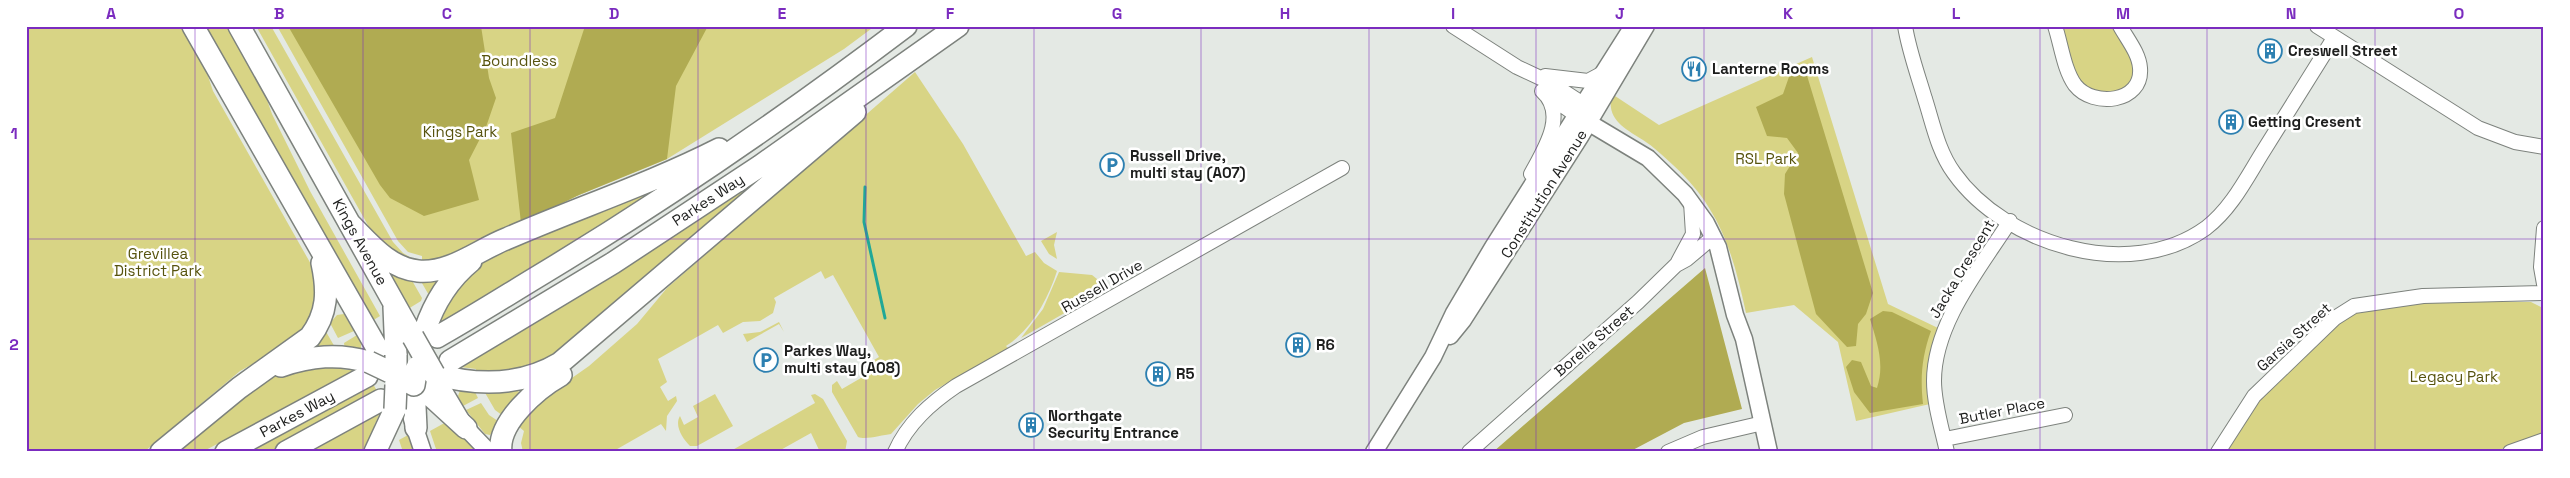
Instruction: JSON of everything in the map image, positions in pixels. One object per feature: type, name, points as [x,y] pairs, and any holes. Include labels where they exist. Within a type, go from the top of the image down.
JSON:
[{"type":"main road","points":[[193,26],[364,328],[466,428]]},
{"type":"main road","name":"Kings Avenue","points":[[239,26],[393,302],[408,370]]},
{"type":"main road","name":"Parkes Way","points":[[286,452],[803,102],[906,26]]},
{"type":"main road","name":"Parkes Way","points":[[226,452],[408,370],[621,258],[760,166],[958,26]]},
{"type":"main road","points":[[259,373],[311,357],[333,356],[474,383],[511,381],[532,376],[560,364],[766,186],[843,123],[913,57]]},
{"type":"main road","points":[[351,225],[387,260],[417,271],[442,269],[493,244],[686,164],[803,102]]},
{"type":"main road","points":[[375,452],[386,431],[408,370],[436,304],[450,282],[463,268],[493,244]]},
{"type":"main road","points":[[161,452],[259,373],[304,342],[320,322],[327,294],[318,246]]},
{"type":"main road","points":[[501,452],[504,434],[524,404],[538,389],[574,366],[594,335]]},
{"type":"main road","points":[[408,370],[416,428]]},
{"type":"street","points":[[1453,26],[1517,67],[1534,74],[1648,158],[1691,202],[1716,235]]},
{"type":"street","name":"Constitution Avenue","points":[[1433,357],[1463,320],[1586,113],[1609,66],[1633,26]]},
{"type":"street","name":"Constitution Avenue","points":[[1374,452],[1433,357],[1454,313],[1524,198],[1646,26]]},
{"type":"street","points":[[1905,26],[1916,70],[1947,162],[1969,190],[2010,221],[2046,242],[2086,252],[2143,252],[2169,247],[2190,238],[2211,224],[2230,204],[2334,38]]},
{"type":"street","points":[[2056,26],[2071,77],[2076,86],[2086,93],[2114,99],[2125,96],[2133,91],[2140,74],[2137,58],[2120,26]]},
{"type":"street","points":[[2317,26],[2478,128],[2515,142],[2544,147]]},
{"type":"street","points":[[1534,74],[1588,81],[1598,77],[1609,66]]},
{"type":"street","points":[[1517,67],[1542,91],[1553,108],[1553,120],[1546,145],[1528,180],[1524,198]]},
{"type":"street","points":[[1542,91],[1586,113],[1669,167],[1699,200],[1716,235],[1744,339],[1769,452]]},
{"type":"street","name":"Russell Drive","points":[[895,452],[908,429],[922,413],[956,386],[1342,168]]},
{"type":"street","points":[[1676,264],[1693,234],[1691,202]]},
{"type":"street","name":"Jacka Crescent","points":[[1946,445],[1934,385],[1936,361],[1941,338],[1953,312],[2010,221]]},
{"type":"street","points":[[2544,228],[2541,267],[2544,284]]},
{"type":"street","name":"Borella Street","points":[[1469,452],[1638,302],[1676,264],[1687,259],[1716,235]]},
{"type":"street","name":"Garsia Street","points":[[2218,452],[2254,396],[2335,318],[2354,306],[2423,296],[2544,294]]},
{"type":"street","name":"Butler Place","points":[[1946,445],[2065,415]]},
{"type":"street","points":[[1668,452],[1707,436],[1763,423]]},
{"type":"street","points":[[416,428],[423,452]]},
{"type":"street","points":[[466,428],[489,452]]},
{"type":"street","points":[[2510,452],[2544,440]]},
{"type":"green space","name":"Grevillea District Park","points":[[26,26],[185,26],[202,58],[213,91],[312,266],[318,286],[311,322],[288,345],[240,371],[144,452],[26,452]]},
{"type":"green space","points":[[201,26],[230,26],[261,83],[272,114],[310,191],[380,316],[372,321]]},
{"type":"green space","points":[[256,26],[271,26],[393,242],[403,253],[415,260],[409,262],[374,236]]},
{"type":"green space","name":"Kings Park","points":[[277,26],[875,26],[844,49],[667,159],[579,195],[449,259],[422,264],[422,256],[408,252],[398,241]]},
{"type":"green space","points":[[288,26],[481,26],[489,78],[496,98],[486,127],[469,160],[479,200],[424,216],[390,198],[380,185]]},
{"type":"green space","points":[[585,26],[708,26],[676,86],[667,159],[579,195],[521,223],[511,133],[555,118]]},
{"type":"green space","points":[[2061,26],[2113,26],[2133,62],[2134,75],[2131,84],[2125,89],[2108,93],[2082,84],[2071,67]]},
{"type":"green space","name":"RSL Park","points":[[1812,57],[1888,304],[1938,328],[1929,365],[1930,404],[1856,421],[1838,342],[1794,305],[1746,313],[1730,251],[1713,215],[1702,198],[1689,181],[1662,155],[1618,122],[1611,110],[1612,94],[1659,125]]},
{"type":"green space","points":[[1805,69],[1873,293],[1866,314],[1858,324],[1856,346],[1847,347],[1816,314],[1784,194],[1785,174],[1798,153],[1787,138],[1767,136],[1756,107],[1783,94],[1790,74]]},
{"type":"green space","points":[[915,72],[963,144],[1026,256],[1035,252],[1044,263],[1057,271],[1038,313],[1024,331],[1006,346],[1008,348],[935,390],[918,404],[891,434],[870,438],[858,437],[832,392],[832,385],[837,381],[842,389],[873,371],[869,363],[879,357],[833,275],[825,279],[821,271],[774,298],[776,302],[773,313],[760,321],[743,322],[723,333],[718,325],[658,359],[667,382],[660,387],[668,401],[676,396],[677,401],[667,416],[666,431],[661,424],[612,452],[523,452],[521,443],[524,431],[518,426],[532,406],[589,366],[637,324],[667,288]]},
{"type":"green space","points":[[755,181],[758,185],[574,344],[536,367],[476,375],[476,369],[460,367],[600,283]]},
{"type":"green space","points":[[663,187],[438,326],[438,308],[490,253]]},
{"type":"green space","points":[[1057,232],[1054,245],[1057,259],[1049,254],[1041,241]]},
{"type":"green space","points":[[386,268],[410,277],[422,298],[421,301],[408,309]]},
{"type":"green space","points":[[1705,268],[1742,409],[1684,423],[1629,452],[1493,452]]},
{"type":"green space","points":[[1059,272],[1092,275],[1102,283],[1103,291],[1021,338],[1043,309]]},
{"type":"green space","points":[[419,278],[436,282],[430,297]]},
{"type":"green space","name":"Legacy Park","points":[[2463,301],[2531,302],[2541,307],[2544,312],[2544,434],[2493,452],[2227,452],[2260,400],[2348,316],[2364,310],[2410,303]]},
{"type":"green space","points":[[1883,311],[1892,312],[1931,331],[1922,367],[1923,404],[1870,413],[1854,392],[1846,367],[1852,360],[1861,362],[1871,386],[1877,388],[1880,362],[1870,319]]},
{"type":"green space","points":[[344,314],[354,331],[338,338],[330,323],[337,315]]},
{"type":"green space","points":[[779,322],[784,332],[779,324],[747,342],[743,334],[760,332]]},
{"type":"green space","points":[[325,330],[336,349],[317,347],[316,343]]},
{"type":"green space","points":[[357,335],[361,348],[345,350],[344,343]]},
{"type":"green space","points":[[342,363],[342,369],[356,371],[202,452],[174,452],[251,389],[282,371]]},
{"type":"green space","points":[[371,381],[379,394],[272,452],[238,452]]},
{"type":"green space","points":[[460,390],[474,390],[478,398],[463,406],[458,396]]},
{"type":"green space","points":[[518,390],[520,395],[506,418],[495,410],[484,391]]},
{"type":"green space","points":[[715,394],[733,426],[697,446],[690,446],[682,436],[678,420],[680,416],[684,425],[698,417],[693,406]]},
{"type":"green space","points":[[815,394],[823,399],[847,441],[845,452],[820,452],[811,433],[777,452],[729,452],[815,403],[811,395]]},
{"type":"green space","points":[[481,403],[489,415],[501,423],[490,435],[485,434],[466,410]]},
{"type":"green space","points":[[380,413],[374,426],[380,429],[365,452],[307,452]]},
{"type":"green space","points":[[448,421],[480,452],[437,452],[430,431]]},
{"type":"green space","points":[[408,435],[414,452],[403,452],[399,440]]},
{"type":"waterway","points":[[865,187],[864,222],[885,318]]},
{"type":"place","name":"Creswell Street","points":[[2270,51]]},
{"type":"place","name":"Lanterne Rooms","points":[[1694,69]]},
{"type":"place","name":"Getting Cresent","points":[[2231,122]]},
{"type":"place","name":"Russell Drive, multi stay (A07)","points":[[1112,165]]},
{"type":"place","name":"R6","points":[[1298,345]]},
{"type":"place","name":"Parkes Way, multi stay (A08)","points":[[766,360]]},
{"type":"place","name":"R5","points":[[1158,374]]},
{"type":"place","name":"Northgate Security Entrance","points":[[1031,425]]},
{"type":"park label","name":"Boundless","points":[[519,61]]}]
